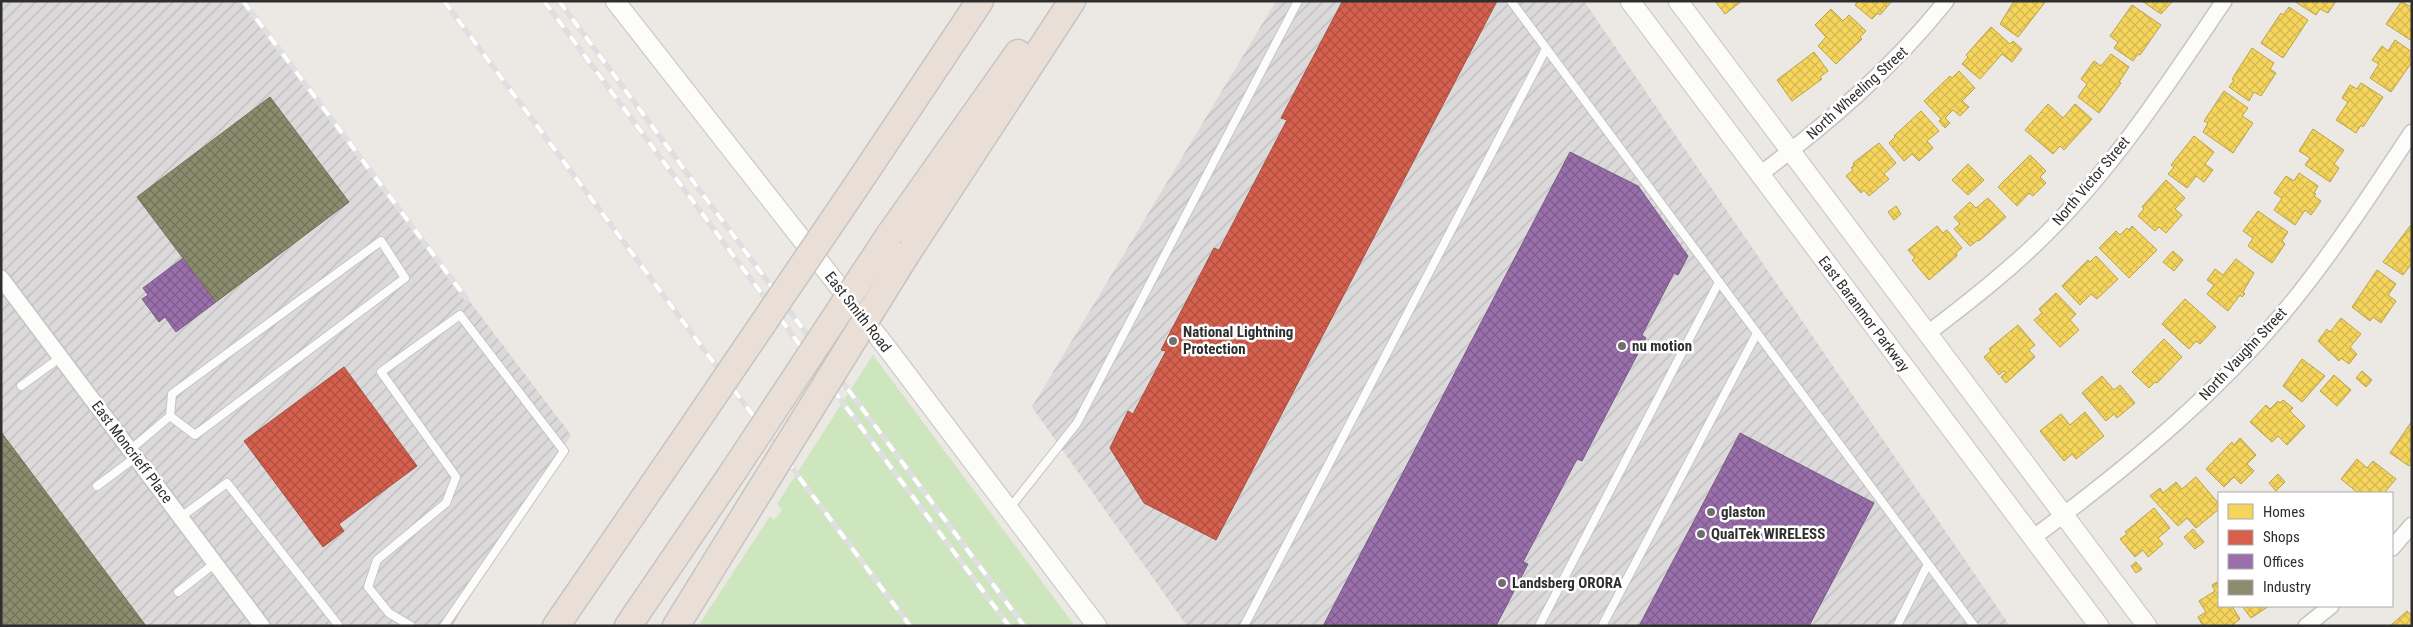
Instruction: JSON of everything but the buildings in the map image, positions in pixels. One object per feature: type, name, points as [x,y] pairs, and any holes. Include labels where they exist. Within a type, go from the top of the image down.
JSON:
[{"type":"highway","points":[[556,626],[980,1]]},
{"type":"highway","points":[[628,626],[734,472],[890,234],[1055,1]]},
{"type":"highway","points":[[676,626],[906,255],[1072,1]]},
{"type":"street","name":"East Smith Road","points":[[615,1],[887,348],[1097,626]]},
{"type":"street","name":"East Baranmor Parkway","points":[[1630,1],[2099,626]]},
{"type":"street","points":[[1678,1],[1790,152],[2065,514],[2147,626]]},
{"type":"street","name":"North Wheeling Street","points":[[1759,175],[1790,152],[1890,66],[1946,1]]},
{"type":"street","name":"North Victor Street","points":[[1928,333],[1989,285],[2047,233],[2093,182],[2144,118],[2224,1]]},
{"type":"street","name":"North Vaughn Street","points":[[2034,537],[2117,474],[2198,402],[2238,362],[2300,292],[2342,236],[2412,132]]},
{"type":"street","name":"East Moncrieff Place","points":[[1,278],[262,626]]},
{"type":"street","points":[[2393,547],[2412,525]]},
{"type":"street","points":[[2306,626],[2331,607]]},
{"type":"lane","points":[[1009,509],[1077,423],[1298,1]]},
{"type":"lane","points":[[1511,1],[1974,626]]},
{"type":"lane","points":[[1244,626],[1546,49]]},
{"type":"lane","points":[[96,486],[170,416],[172,394],[381,241],[405,278],[195,435],[170,416]]},
{"type":"lane","points":[[1539,626],[1719,282]]},
{"type":"lane","points":[[411,626],[389,613],[368,587],[377,560],[446,503],[456,477],[381,372],[460,315],[564,451],[444,626]]},
{"type":"lane","points":[[1602,626],[1757,333]]},
{"type":"lane","points":[[21,386],[61,357]]},
{"type":"lane","points":[[181,517],[227,483],[339,626]]},
{"type":"lane","points":[[178,592],[216,563]]},
{"type":"lane","points":[[1897,626],[1928,564]]},
{"type":"shaded area","points":[[1,1],[242,1],[571,435],[452,626],[1,626]]},
{"type":"shaded area","points":[[1276,1],[1584,1],[2010,626],[1187,626],[1032,407]]},
{"type":"green space","points":[[873,355],[1075,626],[698,626],[770,516],[774,520],[782,510],[777,504]]},
{"type":"railway","points":[[243,1],[466,298]]},
{"type":"railway","points":[[444,1],[910,626]]},
{"type":"railway","points":[[544,1],[1009,626]]},
{"type":"railway","points":[[559,1],[1024,626]]},
{"type":"place","name":"National Lightning Protection","points":[[1173,341]]},
{"type":"place","name":"nu motion","points":[[1622,346]]},
{"type":"place","name":"glaston","points":[[1711,512]]},
{"type":"place","name":"QualTek WIRELESS","points":[[1701,534]]},
{"type":"place","name":"Landsberg ORORA","points":[[1502,583]]}]
